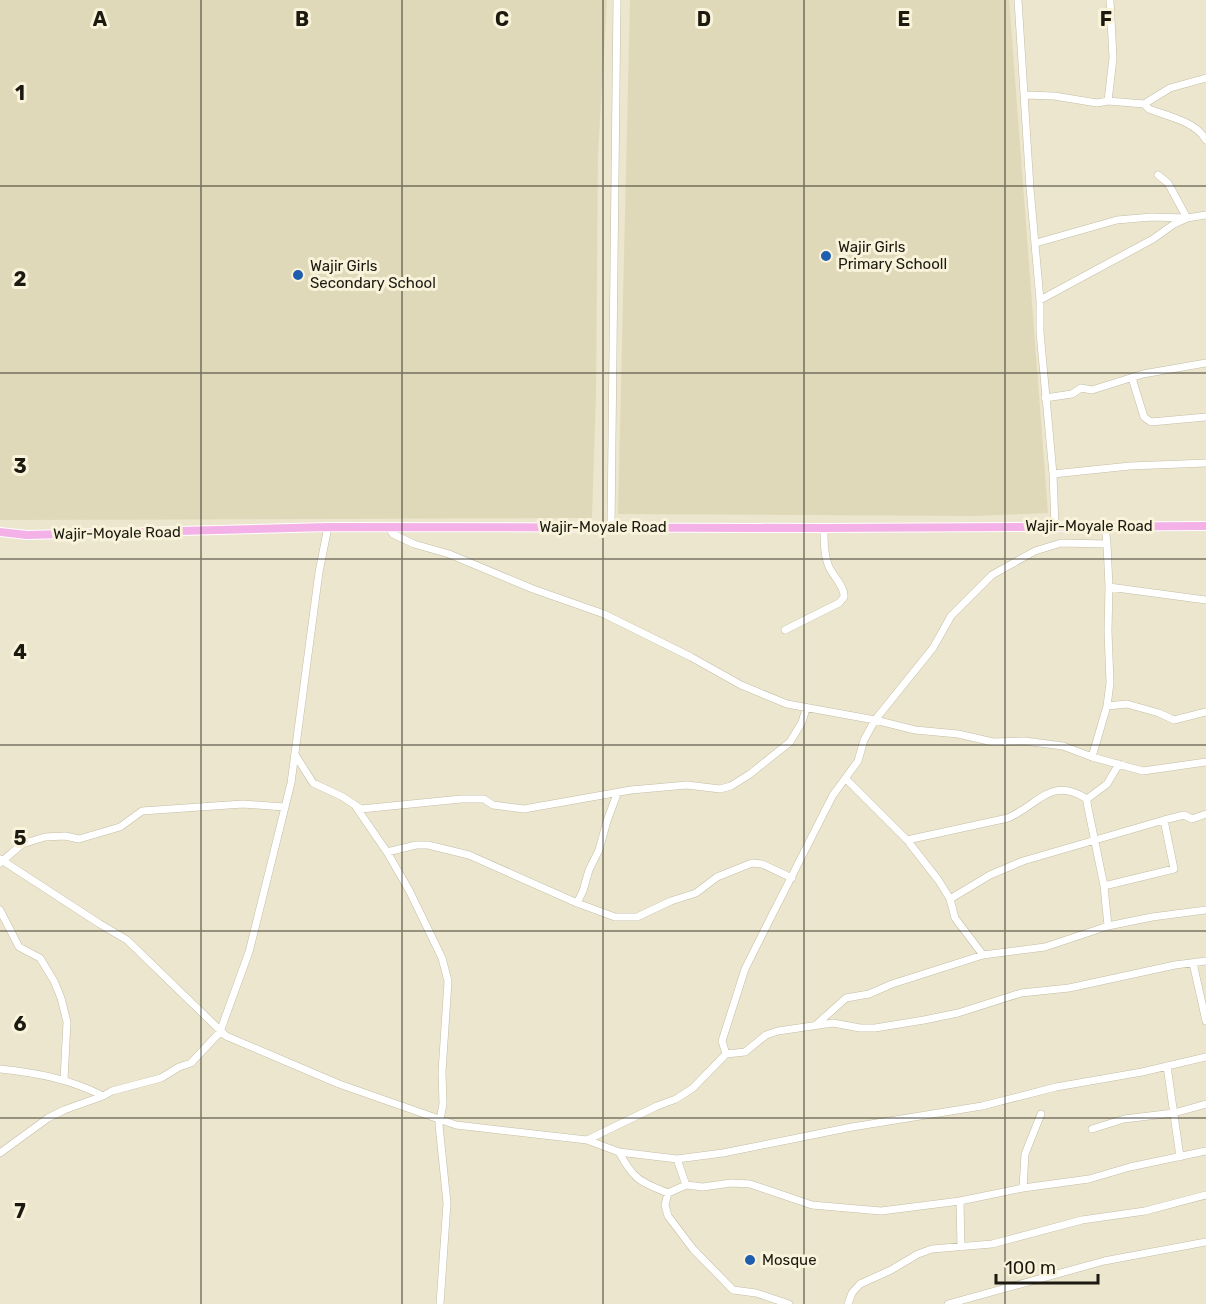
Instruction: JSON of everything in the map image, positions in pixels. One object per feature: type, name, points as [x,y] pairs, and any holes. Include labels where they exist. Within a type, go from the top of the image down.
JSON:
[{"type":"main road","name":"Wajir-Moyale Road","points":[[0,532],[27,535],[328,527],[1206,526]]},
{"type":"street","points":[[611,528],[617,0]]},
{"type":"street","points":[[1018,0],[1055,526]]},
{"type":"street","points":[[1108,101],[1114,36],[1110,0]]},
{"type":"street","points":[[1026,95],[1054,96],[1097,103],[1108,101],[1144,104],[1170,88],[1206,78]]},
{"type":"street","points":[[1144,104],[1149,109],[1193,125],[1200,130],[1206,140]]},
{"type":"street","points":[[1158,175],[1168,183],[1187,218]]},
{"type":"street","points":[[1036,243],[1117,220],[1206,216]]},
{"type":"street","points":[[1040,300],[1187,218]]},
{"type":"street","points":[[1045,398],[1072,394],[1081,388],[1092,390],[1132,378],[1206,363]]},
{"type":"street","points":[[1132,378],[1144,417],[1150,422],[1206,417]]},
{"type":"street","points":[[1053,474],[1206,463]]},
{"type":"street","points":[[1092,757],[1107,706],[1110,683],[1109,587],[1105,526]]},
{"type":"street","points":[[0,1153],[48,1118],[64,1110],[112,1091],[161,1078],[179,1066],[191,1063],[220,1032],[249,952],[291,783],[319,572],[328,527]]},
{"type":"street","points":[[388,527],[393,534],[414,544],[449,554],[532,589],[604,614],[691,657],[741,685],[787,704],[875,720],[915,730],[958,734],[993,742],[1024,741],[1063,746],[1092,757],[1143,771],[1206,762]]},
{"type":"street","points":[[784,630],[839,603],[844,597],[843,590],[828,565],[824,547],[824,528]]},
{"type":"street","points":[[726,1054],[722,1041],[745,969],[833,795],[858,760],[864,740],[875,720],[933,648],[951,616],[992,575],[1035,551],[1061,543],[1107,544]]},
{"type":"street","points":[[1109,587],[1206,600]]},
{"type":"street","points":[[1107,706],[1127,704],[1174,720],[1206,712]]},
{"type":"street","points":[[356,807],[368,809],[461,799],[484,799],[493,805],[524,809],[631,790],[687,785],[720,789],[731,786],[770,761],[790,742],[802,722],[806,709]]},
{"type":"street","points":[[296,756],[313,783],[343,796],[356,807],[387,852],[442,958],[448,981],[439,1129],[447,1203],[440,1304]]},
{"type":"street","points":[[1087,799],[1107,784],[1119,764]]},
{"type":"street","points":[[846,779],[907,840],[939,881],[950,899],[955,918],[983,955]]},
{"type":"street","points":[[907,840],[1008,818],[1024,811],[1042,796],[1061,789],[1074,791],[1087,799],[1104,886],[1108,926]]},
{"type":"street","points":[[577,903],[599,850],[617,794]]},
{"type":"street","points":[[284,807],[243,804],[142,811],[120,827],[79,839],[65,836],[45,837],[22,844],[1,861],[127,940],[220,1032],[268,1055],[339,1084],[456,1125],[587,1140],[619,1152],[677,1159],[779,1143],[982,1106],[1056,1087],[1206,1057]]},
{"type":"street","points":[[950,899],[1001,870],[1023,861],[1164,820],[1184,815],[1192,819],[1206,814]]},
{"type":"street","points":[[1104,886],[1174,868],[1164,820]]},
{"type":"street","points":[[387,852],[416,844],[469,855],[615,918],[637,917],[670,901],[696,893],[717,877],[744,865],[762,864],[792,878]]},
{"type":"street","points":[[0,910],[19,947],[40,958],[61,998],[66,1022],[64,1080]]},
{"type":"street","points":[[817,1024],[846,998],[869,994],[892,984],[983,955],[1045,947],[1108,926],[1206,910]]},
{"type":"street","points":[[587,1140],[676,1099],[702,1079],[726,1054],[745,1052],[766,1035],[817,1024],[833,1023],[875,1028],[924,1020],[958,1013],[1022,993],[1069,988],[1175,965],[1206,961]]},
{"type":"street","points":[[1193,963],[1206,1021]]},
{"type":"street","points":[[1167,1066],[1180,1156]]},
{"type":"street","points":[[0,1069],[42,1074],[83,1085],[103,1096]]},
{"type":"street","points":[[1092,1129],[1124,1119],[1174,1113],[1206,1104]]},
{"type":"street","points":[[1023,1188],[1025,1154],[1041,1114]]},
{"type":"street","points":[[619,1152],[629,1171],[645,1184],[668,1193],[686,1185],[703,1187],[731,1183],[750,1184],[812,1205],[881,1211],[908,1209],[1023,1188],[1089,1179],[1130,1167],[1206,1151]]},
{"type":"street","points":[[677,1159],[686,1185]]},
{"type":"street","points":[[668,1193],[665,1205],[668,1216],[693,1249],[733,1290],[756,1293],[789,1304]]},
{"type":"street","points":[[848,1304],[852,1293],[860,1284],[932,1249],[992,1244],[1082,1220],[1145,1212],[1206,1195]]},
{"type":"street","points":[[960,1201],[961,1247]]},
{"type":"street","points":[[948,1304],[1104,1261],[1206,1242]]},
{"type":"shaded area","name":"Wajir Girls Secondary School","points":[[0,0],[607,0],[598,155],[596,395],[592,518],[0,520]]},
{"type":"shaded area","name":"Wajir Girls Primary Schooll","points":[[630,0],[1009,0],[1048,513],[975,516],[618,514]]},
{"type":"place","name":"Wajir Girls Primary Schooll","points":[[826,256]]},
{"type":"place","name":"Wajir Girls Secondary School","points":[[298,275]]},
{"type":"place","name":"Mosque","points":[[750,1260]]}]
